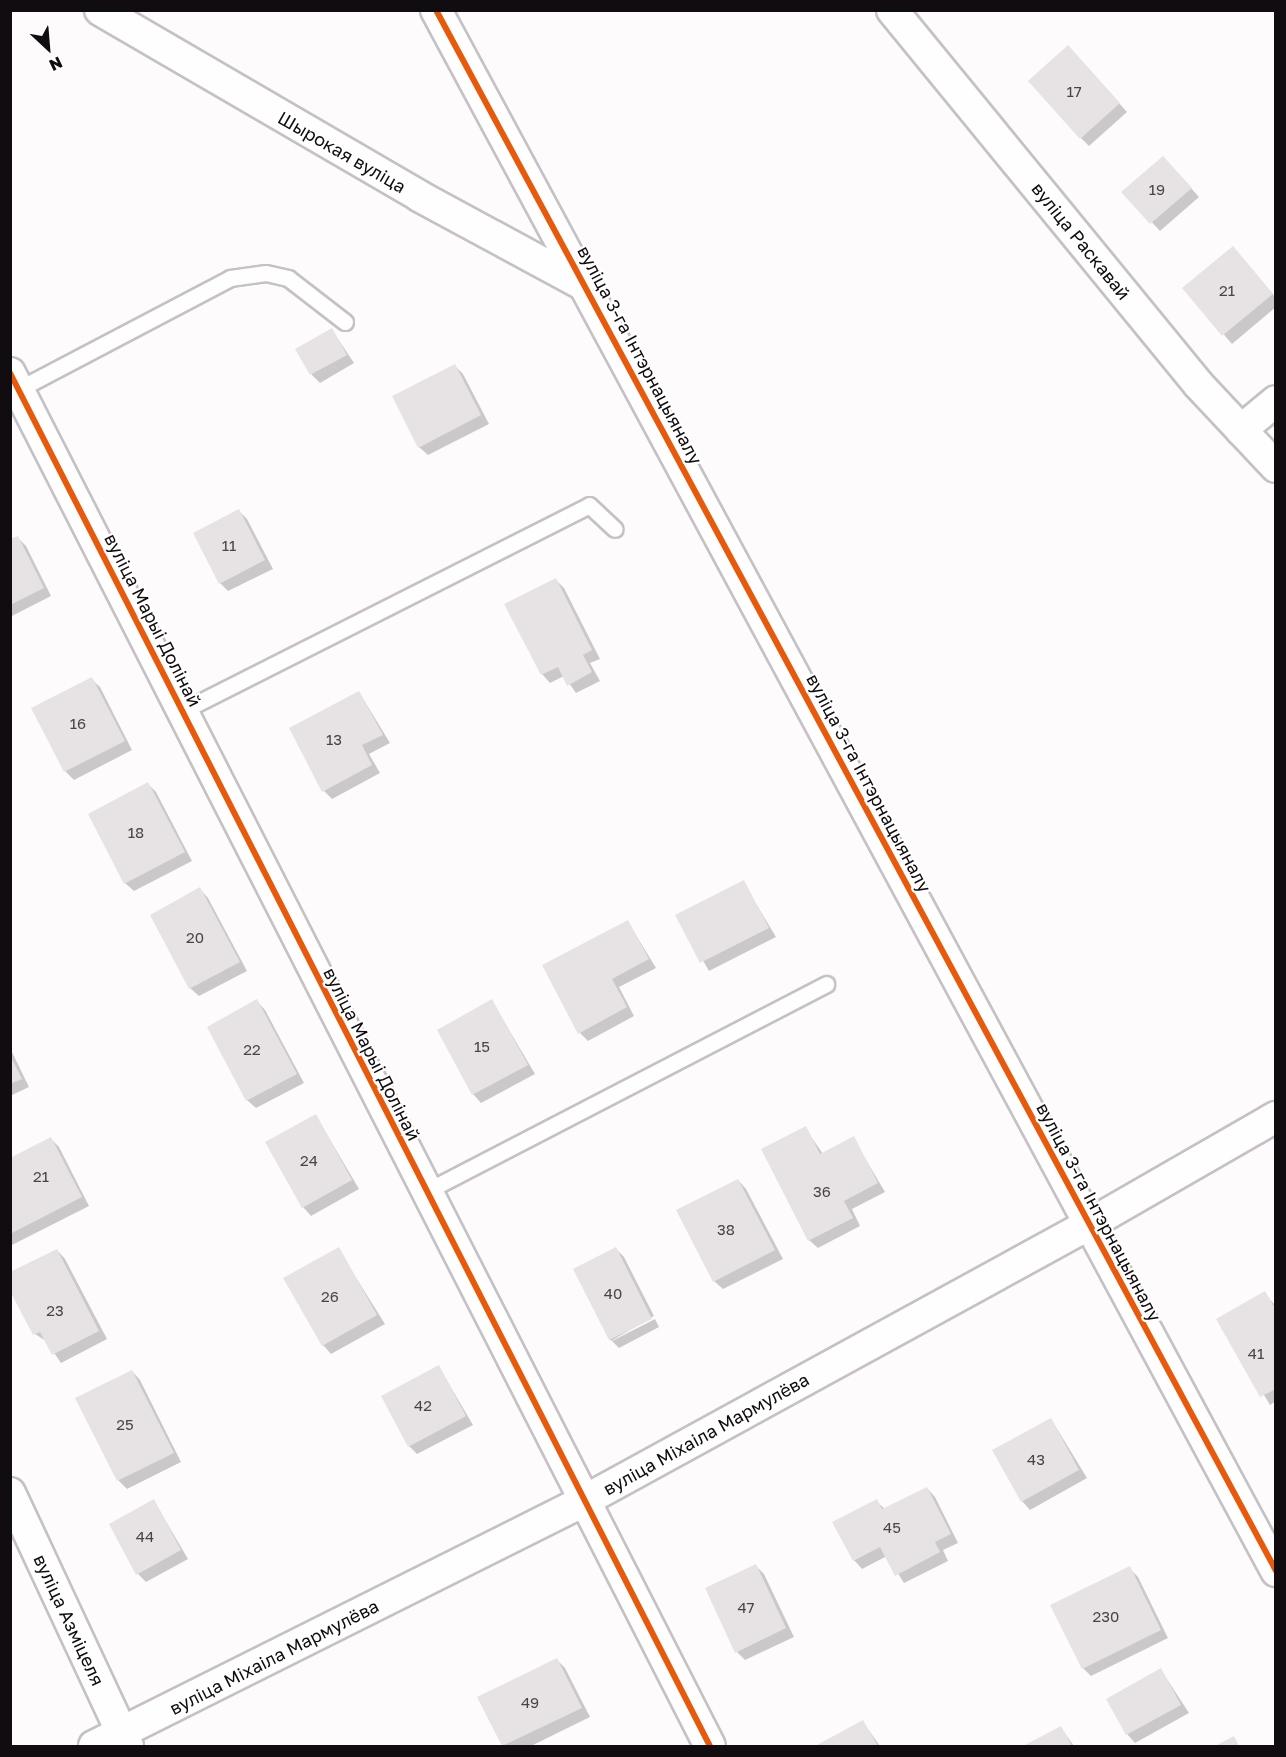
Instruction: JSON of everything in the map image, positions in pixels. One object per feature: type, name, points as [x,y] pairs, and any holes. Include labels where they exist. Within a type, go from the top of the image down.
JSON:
[{"type":"street","name":"Шырокая вуліца","points":[[100,10],[419,196],[587,287]]},
{"type":"street","name":"вуліца 3-га Інтэрнацыяналу","points":[[436,10],[587,287],[1275,1571]]},
{"type":"street","name":"вуліца Раскавай","points":[[892,10],[1198,384],[1275,467]]},
{"type":"street","name":"вуліца Марыі Долінай","points":[[15,381],[582,1502],[710,1746]]},
{"type":"street","points":[[1241,430],[1275,400]]},
{"type":"street","name":"вуліца Міхаіла Мармулёва","points":[[94,1746],[125,1740],[582,1502],[1088,1225],[1275,1117]]},
{"type":"street","name":"вуліца Азміцеля","points":[[10,1493],[125,1740]]},
{"type":"lane","points":[[15,381],[230,278],[266,273],[288,278],[345,322]]},
{"type":"lane","points":[[182,711],[589,505],[615,529]]},
{"type":"lane","points":[[425,1192],[825,984]]},
{"type":"building","points":[[1068,45],[1120,103],[1080,139],[1028,81]]},
{"type":"building","points":[[1163,156],[1192,188],[1150,224],[1121,192]]},
{"type":"building","points":[[1233,246],[1273,294],[1222,336],[1182,288]]},
{"type":"building","points":[[332,328],[347,355],[310,375],[295,349]]},
{"type":"building","points":[[455,364],[481,415],[418,448],[392,396]]},
{"type":"building","points":[[239,509],[265,560],[219,584],[193,533]]},
{"type":"building","points":[[18,536],[44,588],[10,605],[10,539]]},
{"type":"building","points":[[556,578],[592,650],[583,655],[592,672],[567,686],[558,667],[541,675],[504,604]]},
{"type":"building","points":[[92,677],[125,741],[64,772],[31,708]]},
{"type":"building","points":[[359,691],[383,735],[362,745],[372,765],[322,792],[289,728]]},
{"type":"building","points":[[148,782],[185,852],[124,884],[88,814]]},
{"type":"building","points":[[744,880],[769,928],[700,963],[675,915]]},
{"type":"building","points":[[200,887],[240,962],[189,989],[150,915]]},
{"type":"building","points":[[628,920],[649,959],[612,979],[627,1007],[578,1034],[542,965]]},
{"type":"building","points":[[257,999],[297,1074],[246,1101],[207,1027]]},
{"type":"building","points":[[492,999],[528,1065],[472,1095],[437,1030]]},
{"type":"building","points":[[10,1055],[22,1079],[10,1084]]},
{"type":"building","points":[[316,1114],[352,1180],[302,1208],[265,1142]]},
{"type":"building","points":[[806,1126],[820,1154],[854,1136],[878,1183],[844,1201],[853,1218],[808,1241],[761,1149]]},
{"type":"building","points":[[51,1137],[82,1197],[10,1234],[10,1158]]},
{"type":"building","points":[[738,1179],[775,1250],[713,1282],[676,1210]]},
{"type":"building","points":[[339,1247],[377,1315],[322,1346],[283,1278]]},
{"type":"building","points":[[616,1247],[652,1319],[609,1340],[573,1269]]},
{"type":"building","points":[[57,1249],[99,1331],[52,1355],[40,1332],[33,1335],[10,1291],[10,1272]]},
{"type":"building","points":[[1265,1291],[1276,1310],[1276,1389],[1260,1397],[1216,1319]]},
{"type":"building","points":[[439,1365],[466,1416],[408,1447],[381,1396]]},
{"type":"building","points":[[132,1370],[174,1453],[117,1481],[75,1398]]},
{"type":"building","points":[[1051,1418],[1079,1470],[1021,1502],[992,1450]]},
{"type":"building","points":[[927,1487],[951,1534],[935,1542],[940,1552],[895,1576],[880,1547],[853,1561],[832,1522],[877,1499],[882,1509]]},
{"type":"building","points":[[154,1499],[181,1550],[136,1575],[109,1524]]},
{"type":"building","points":[[756,1564],[786,1628],[735,1653],[705,1588]]},
{"type":"building","points":[[1130,1566],[1161,1630],[1082,1669],[1050,1605]]},
{"type":"building","points":[[557,1658],[582,1708],[502,1746],[477,1697]]},
{"type":"building","points":[[1161,1668],[1181,1705],[1126,1735],[1106,1699]]},
{"type":"building","points":[[863,1720],[878,1746],[815,1746]]},
{"type":"building","points":[[1061,1726],[1072,1746],[1023,1746]]},
{"type":"building","points":[[1234,1736],[1239,1746],[1215,1746]]},
{"type":"cycle path","points":[[436,10],[1276,1571]]},
{"type":"cycle path","points":[[10,373],[710,1746]]}]
